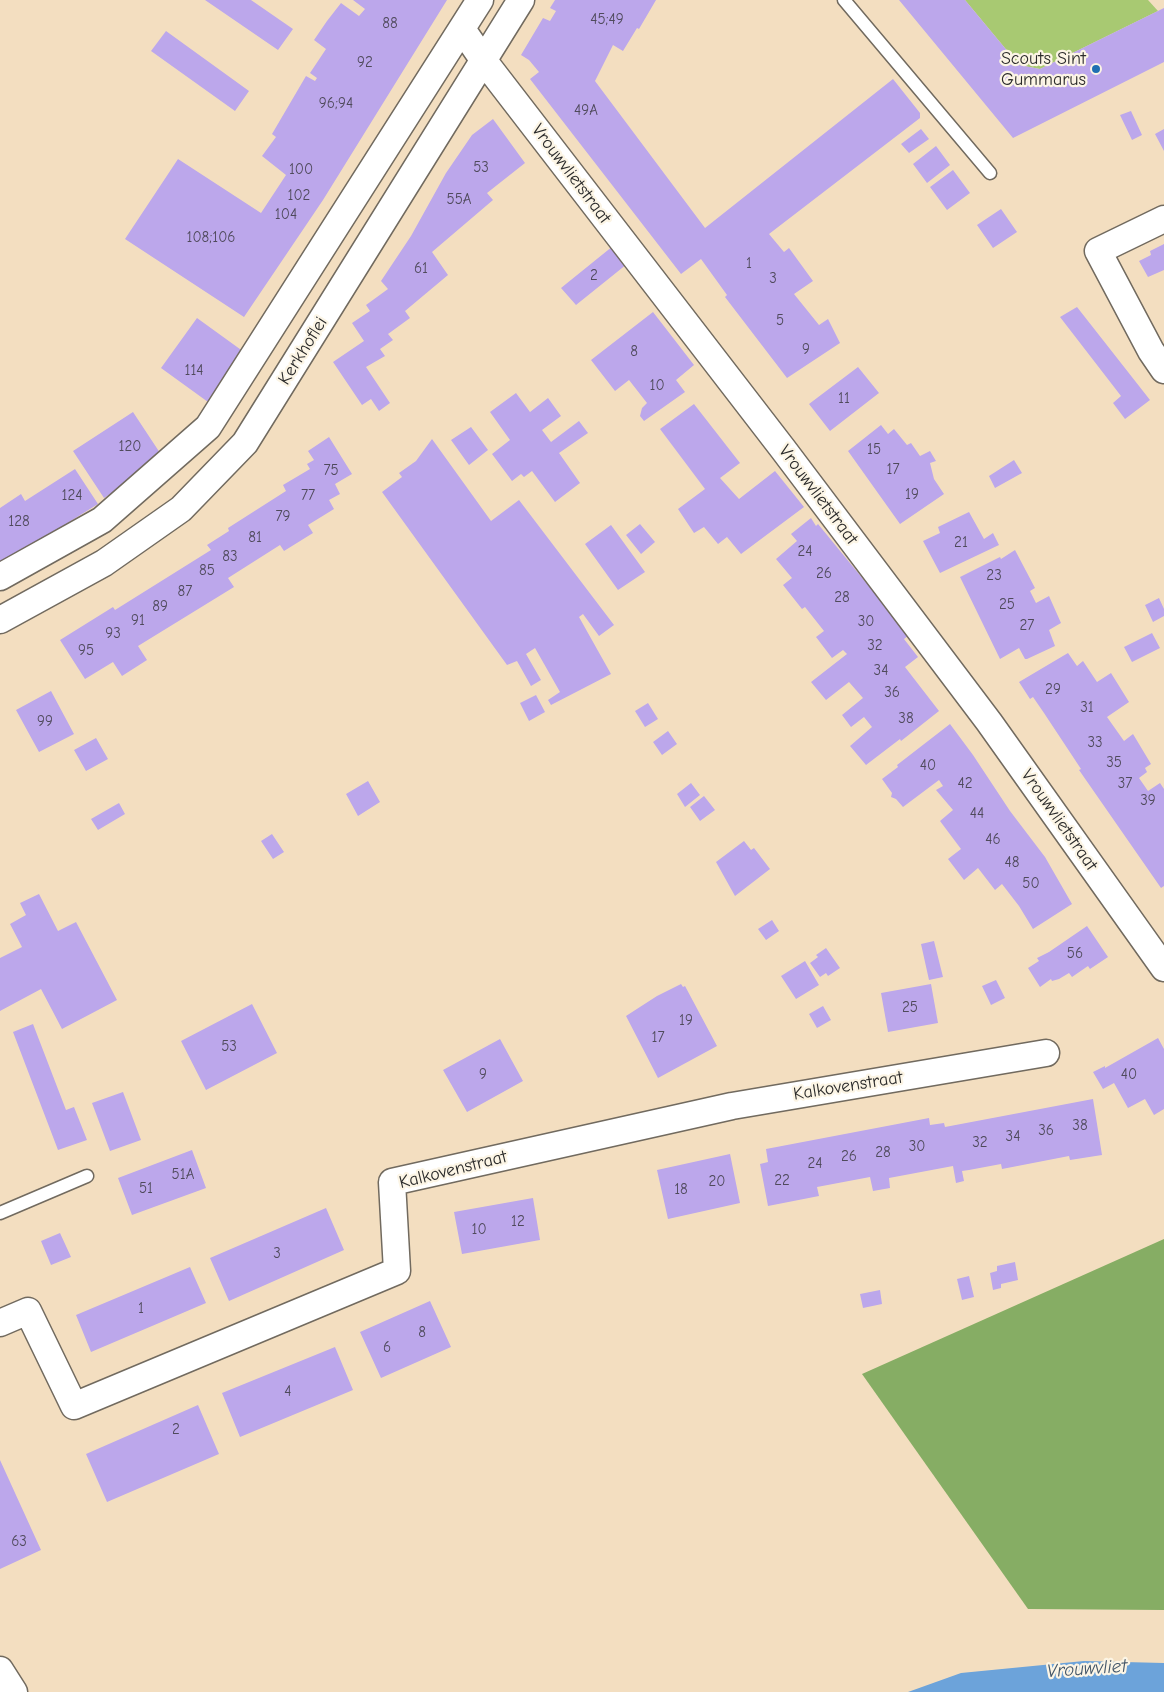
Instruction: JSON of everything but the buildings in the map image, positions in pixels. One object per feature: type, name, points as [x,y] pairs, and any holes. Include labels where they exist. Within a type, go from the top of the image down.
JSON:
[{"type":"street","points":[[0,578],[102,520],[208,427],[480,0]]},
{"type":"street","name":"Kerkhoflei","points":[[0,620],[104,562],[181,509],[245,443],[521,0]]},
{"type":"street","name":"Vrouwvlietstraat","points":[[462,29],[484,61],[783,449],[983,714],[1164,968]]},
{"type":"street","points":[[1164,219],[1098,250],[1151,351],[1164,370]]},
{"type":"street","name":"Kalkovenstraat","points":[[0,1323],[28,1311],[74,1406],[397,1271],[392,1182],[732,1106],[1046,1053]]},
{"type":"street","points":[[0,1670],[14,1692]]},
{"type":"lane","points":[[844,0],[990,173]]},
{"type":"lane","points":[[0,1214],[87,1176]]},
{"type":"green space","points":[[965,0],[1148,0],[1158,11],[1040,69],[1019,65]]},
{"type":"green space","points":[[1164,1239],[1164,1610],[1028,1609],[862,1374]]},
{"type":"water","name":"Vrouwvliet","points":[[1084,1661],[1164,1663],[1164,1692],[908,1692],[961,1673]]},
{"type":"place","name":"Scouts Sint Gummarus","points":[[1096,69]]}]
